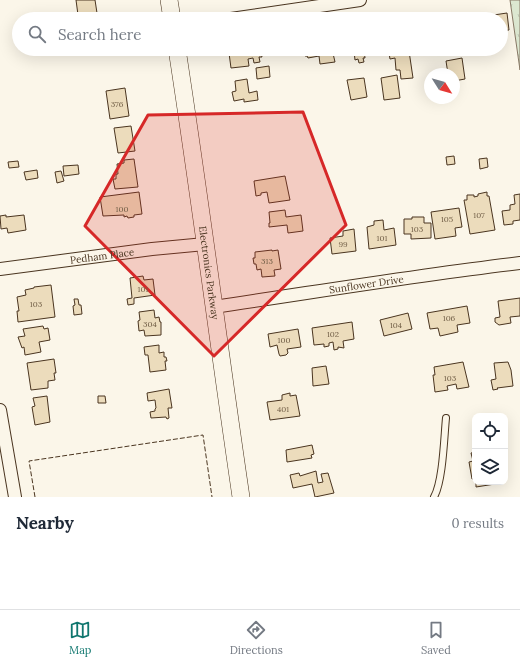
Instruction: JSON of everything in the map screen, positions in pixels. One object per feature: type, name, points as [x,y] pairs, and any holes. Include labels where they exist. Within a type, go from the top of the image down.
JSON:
[{"type":"main road","points":[[169,0],[171,12]]},
{"type":"main road","name":"Electronics Parkway","points":[[178,56],[241,497]]},
{"type":"street","points":[[279,12],[360,0]]},
{"type":"street","name":"Pedham Place","points":[[0,269],[152,249],[205,244]]},
{"type":"street","name":"Sunflower Drive","points":[[213,306],[341,289],[441,272],[520,263]]},
{"type":"street","points":[[0,410],[15,497]]},
{"type":"lane","points":[[434,497],[437,492],[439,481],[446,418]]},
{"type":"highlighted area","points":[[303,112],[346,225],[214,356],[85,226],[148,115]]},
{"type":"green space","points":[[510,0],[520,0],[520,70]]},
{"type":"building","points":[[76,0],[95,0],[97,12],[78,12]]},
{"type":"building","points":[[229,56],[262,56],[259,57],[260,62],[254,63],[253,58],[248,59],[249,66],[231,68]]},
{"type":"building","points":[[307,56],[319,56],[308,58]]},
{"type":"building","points":[[319,56],[334,56],[335,62],[320,64]]},
{"type":"building","points":[[355,56],[365,56],[365,58],[363,58],[364,62],[359,63],[358,59],[355,60]]},
{"type":"building","points":[[390,56],[410,56],[413,78],[401,79],[400,70],[396,70],[395,58],[390,59]]},
{"type":"building","points":[[462,58],[465,79],[460,80],[460,68],[447,68],[446,61]]},
{"type":"building","points":[[269,66],[270,77],[257,79],[256,68]]},
{"type":"building","points":[[397,75],[400,98],[384,100],[381,78]]},
{"type":"building","points":[[364,78],[367,97],[351,100],[347,80]]},
{"type":"building","points":[[247,79],[249,93],[257,91],[258,100],[244,102],[244,99],[234,101],[232,92],[236,91],[235,81]]},
{"type":"building","points":[[125,88],[129,116],[110,119],[106,91]]},
{"type":"building","points":[[131,126],[135,151],[118,153],[114,128]]},
{"type":"building","points":[[454,156],[455,164],[447,165],[446,157]]},
{"type":"building","points":[[487,158],[488,167],[480,169],[479,159]]},
{"type":"building","points":[[134,159],[138,187],[115,189],[113,179],[116,179],[116,174],[118,174],[117,164],[124,163],[124,160]]},
{"type":"building","points":[[18,161],[19,167],[9,168],[8,162]]},
{"type":"building","points":[[78,165],[79,174],[64,176],[63,166]]},
{"type":"building","points":[[37,170],[38,178],[26,180],[24,172]]},
{"type":"building","points":[[61,171],[64,181],[57,183],[55,172]]},
{"type":"building","points":[[285,176],[290,200],[269,203],[267,192],[256,196],[254,181]]},
{"type":"building","points":[[139,192],[142,214],[134,215],[134,217],[128,218],[127,216],[124,217],[124,215],[103,216],[100,197]]},
{"type":"building","points":[[487,192],[495,230],[470,234],[464,200],[467,200],[467,195],[474,195],[474,197],[478,196],[478,194]]},
{"type":"building","points":[[520,194],[520,220],[513,221],[513,224],[504,225],[502,211],[510,210],[510,205],[515,204],[514,195]]},
{"type":"building","points":[[459,208],[462,227],[455,228],[456,236],[435,239],[431,212]]},
{"type":"building","points":[[285,210],[286,217],[301,215],[303,231],[288,233],[287,225],[269,227],[269,212]]},
{"type":"building","points":[[6,215],[6,217],[24,215],[26,230],[8,233],[7,228],[1,229],[0,216]]},
{"type":"building","points":[[412,217],[424,217],[424,223],[431,223],[431,238],[411,239],[411,234],[404,234],[404,219],[412,219]]},
{"type":"building","points":[[383,220],[384,230],[394,228],[396,245],[369,249],[367,227],[374,225],[374,221]]},
{"type":"building","points":[[354,229],[356,251],[332,254],[330,238],[343,236],[343,231]]},
{"type":"building","points":[[278,250],[281,269],[274,270],[275,276],[262,277],[261,269],[257,270],[256,264],[254,264],[253,258],[255,258],[255,252]]},
{"type":"building","points":[[143,276],[144,280],[153,279],[155,295],[134,298],[134,304],[128,305],[127,299],[132,298],[130,278]]},
{"type":"building","points":[[51,285],[55,317],[18,322],[17,311],[19,311],[17,297],[26,295],[25,290],[34,287]]},
{"type":"building","points":[[520,298],[520,316],[510,317],[511,323],[499,325],[495,322],[495,318],[500,317],[498,301]]},
{"type":"building","points":[[74,299],[78,299],[79,305],[81,305],[82,314],[74,315]]},
{"type":"building","points":[[467,306],[470,323],[457,325],[458,332],[440,336],[438,328],[430,329],[427,313]]},
{"type":"building","points":[[154,310],[155,318],[159,317],[161,322],[161,335],[145,336],[144,330],[139,331],[139,312]]},
{"type":"building","points":[[408,313],[412,329],[384,336],[380,320]]},
{"type":"building","points":[[352,322],[354,339],[343,341],[344,348],[338,347],[338,349],[334,350],[333,342],[329,343],[329,346],[324,347],[324,344],[314,345],[312,328]]},
{"type":"building","points":[[43,326],[44,329],[48,328],[50,340],[39,342],[41,352],[25,355],[24,347],[22,348],[18,337],[25,336],[23,329]]},
{"type":"building","points":[[298,329],[301,347],[287,349],[288,353],[286,355],[280,356],[277,345],[270,347],[268,334]]},
{"type":"building","points":[[159,345],[159,353],[164,352],[164,357],[166,357],[166,370],[150,372],[148,355],[145,355],[144,347]]},
{"type":"building","points":[[54,359],[56,373],[54,373],[55,380],[48,381],[48,388],[31,390],[27,363]]},
{"type":"building","points":[[463,362],[469,387],[457,389],[456,384],[447,386],[448,390],[435,392],[433,375],[435,375],[434,367]]},
{"type":"building","points":[[508,362],[511,370],[513,386],[493,390],[491,380],[496,379],[494,363]]},
{"type":"building","points":[[326,366],[329,384],[313,386],[312,368]]},
{"type":"building","points":[[169,389],[172,408],[168,408],[169,418],[151,418],[150,412],[155,411],[156,408],[155,400],[148,401],[147,393]]},
{"type":"building","points":[[290,393],[290,396],[296,395],[300,416],[270,420],[267,402],[282,400],[282,395]]},
{"type":"building","points":[[47,396],[50,422],[35,425],[32,407],[35,406],[33,398]]},
{"type":"building","points":[[98,396],[105,396],[106,403],[98,403]]},
{"type":"building","points":[[312,445],[314,454],[311,455],[312,458],[287,462],[286,450]]},
{"type":"building","points":[[472,461],[472,479],[469,462]]},
{"type":"building","points":[[316,471],[318,483],[323,482],[321,474],[328,473],[334,493],[315,497],[312,484],[293,488],[290,475],[299,473],[300,476]]},
{"type":"building","points":[[476,485],[489,485],[476,487]]},
{"type":"fence","points":[[35,497],[29,461],[203,435],[212,497]]}]
